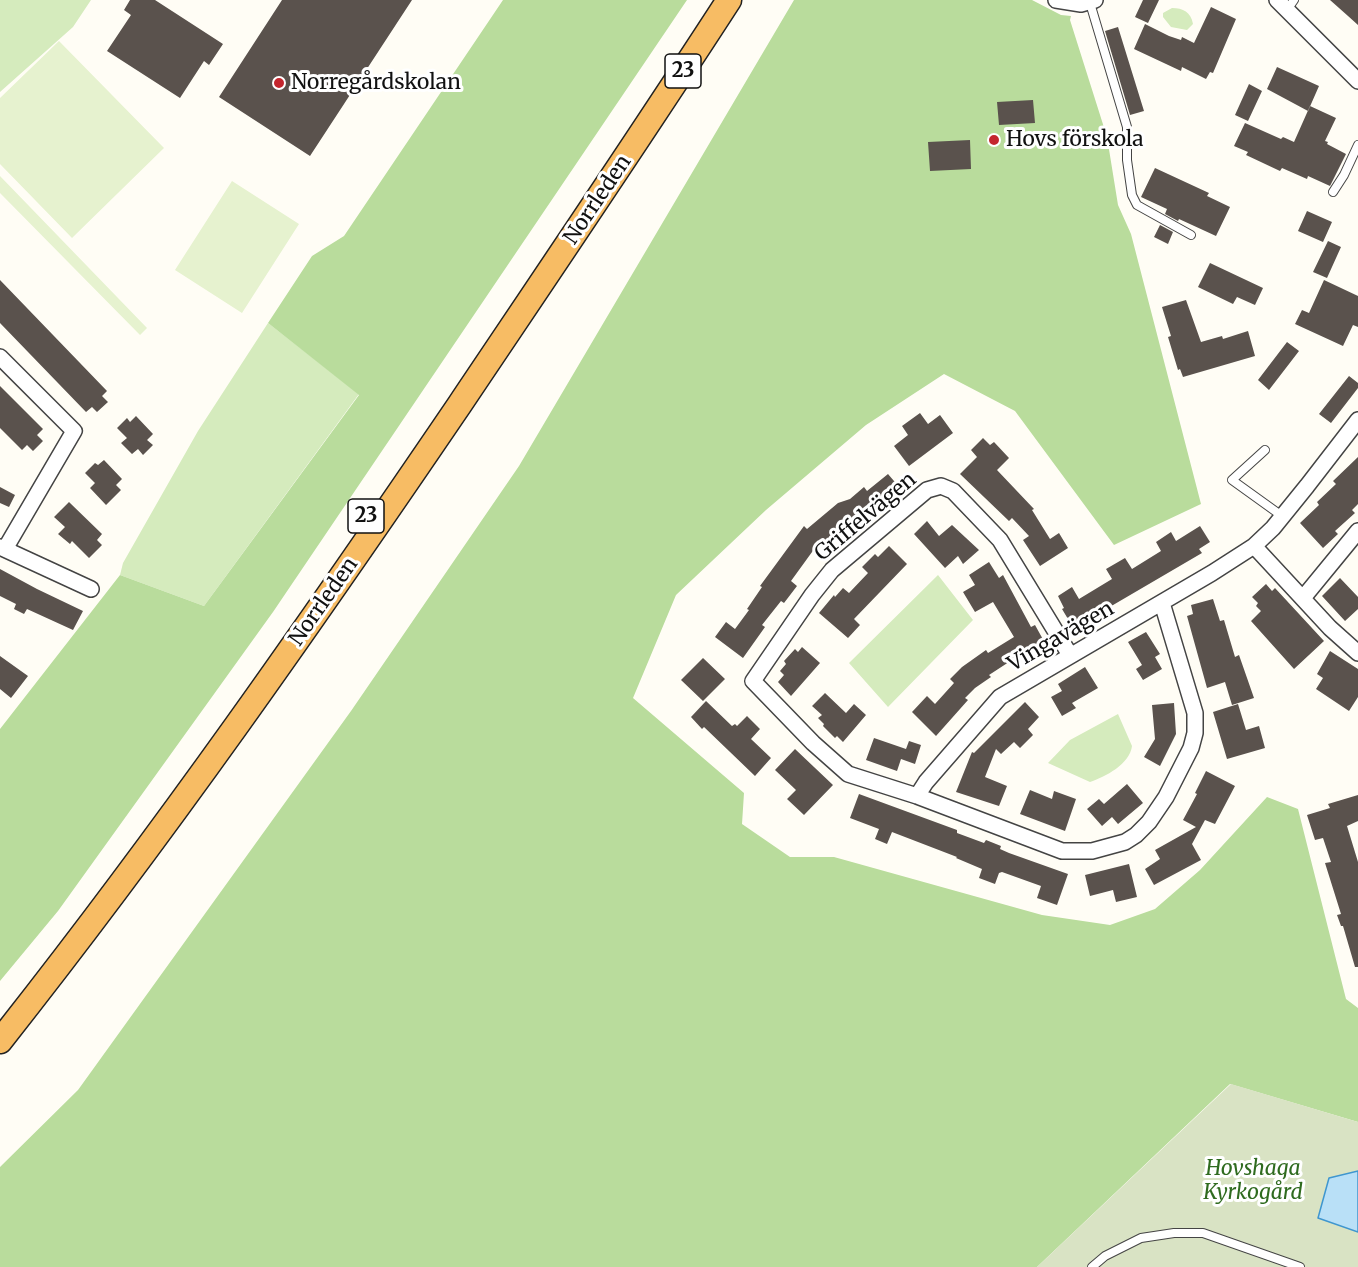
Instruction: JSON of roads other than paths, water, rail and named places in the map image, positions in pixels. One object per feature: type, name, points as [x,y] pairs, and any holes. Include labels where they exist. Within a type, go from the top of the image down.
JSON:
[{"type":"highway","name":"Norrleden","points":[[0,1018],[155,814],[282,636],[530,276],[712,0]]},
{"type":"highway","name":"Norrleden","points":[[0,1041],[166,823],[287,654],[638,142],[729,0]]},
{"type":"street","points":[[1056,0],[1072,3],[1093,1]]},
{"type":"street","points":[[1286,3],[1358,81]]},
{"type":"street","points":[[0,357],[74,431],[2,548],[91,589]]},
{"type":"street","name":"Vingavägen","points":[[917,796],[926,782],[1000,697],[1162,603],[1254,546],[1282,516],[1358,420]]},
{"type":"street","name":"Griffelvägen","points":[[917,796],[848,774],[813,743],[753,681],[832,570],[927,490],[941,486],[953,491],[1000,540],[1070,655]]},
{"type":"street","points":[[1303,598],[1358,531]]},
{"type":"street","points":[[1254,546],[1330,628],[1358,653]]},
{"type":"street","points":[[917,796],[1062,850],[1092,851],[1113,846],[1136,835],[1149,822],[1166,797],[1191,748],[1195,733],[1195,714],[1162,603]]},
{"type":"lane","points":[[1093,1],[1127,127],[1126,160],[1132,195],[1137,205],[1191,234]]},
{"type":"lane","points":[[1333,192],[1358,145]]},
{"type":"lane","points":[[1265,450],[1232,480],[1282,516]]},
{"type":"lane","points":[[1092,1267],[1105,1256],[1141,1238],[1174,1233],[1203,1233],[1300,1267]]},
{"type":"water","points":[[1358,1171],[1358,1232],[1318,1218],[1329,1178]]},
{"type":"place","name":"Norregårdskolan","points":[[279,83]]},
{"type":"place","name":"Hovs förskola","points":[[994,140]]},
{"type":"park label","name":"Hovshaga Kyrkogård","points":[[1253,1181]]}]
